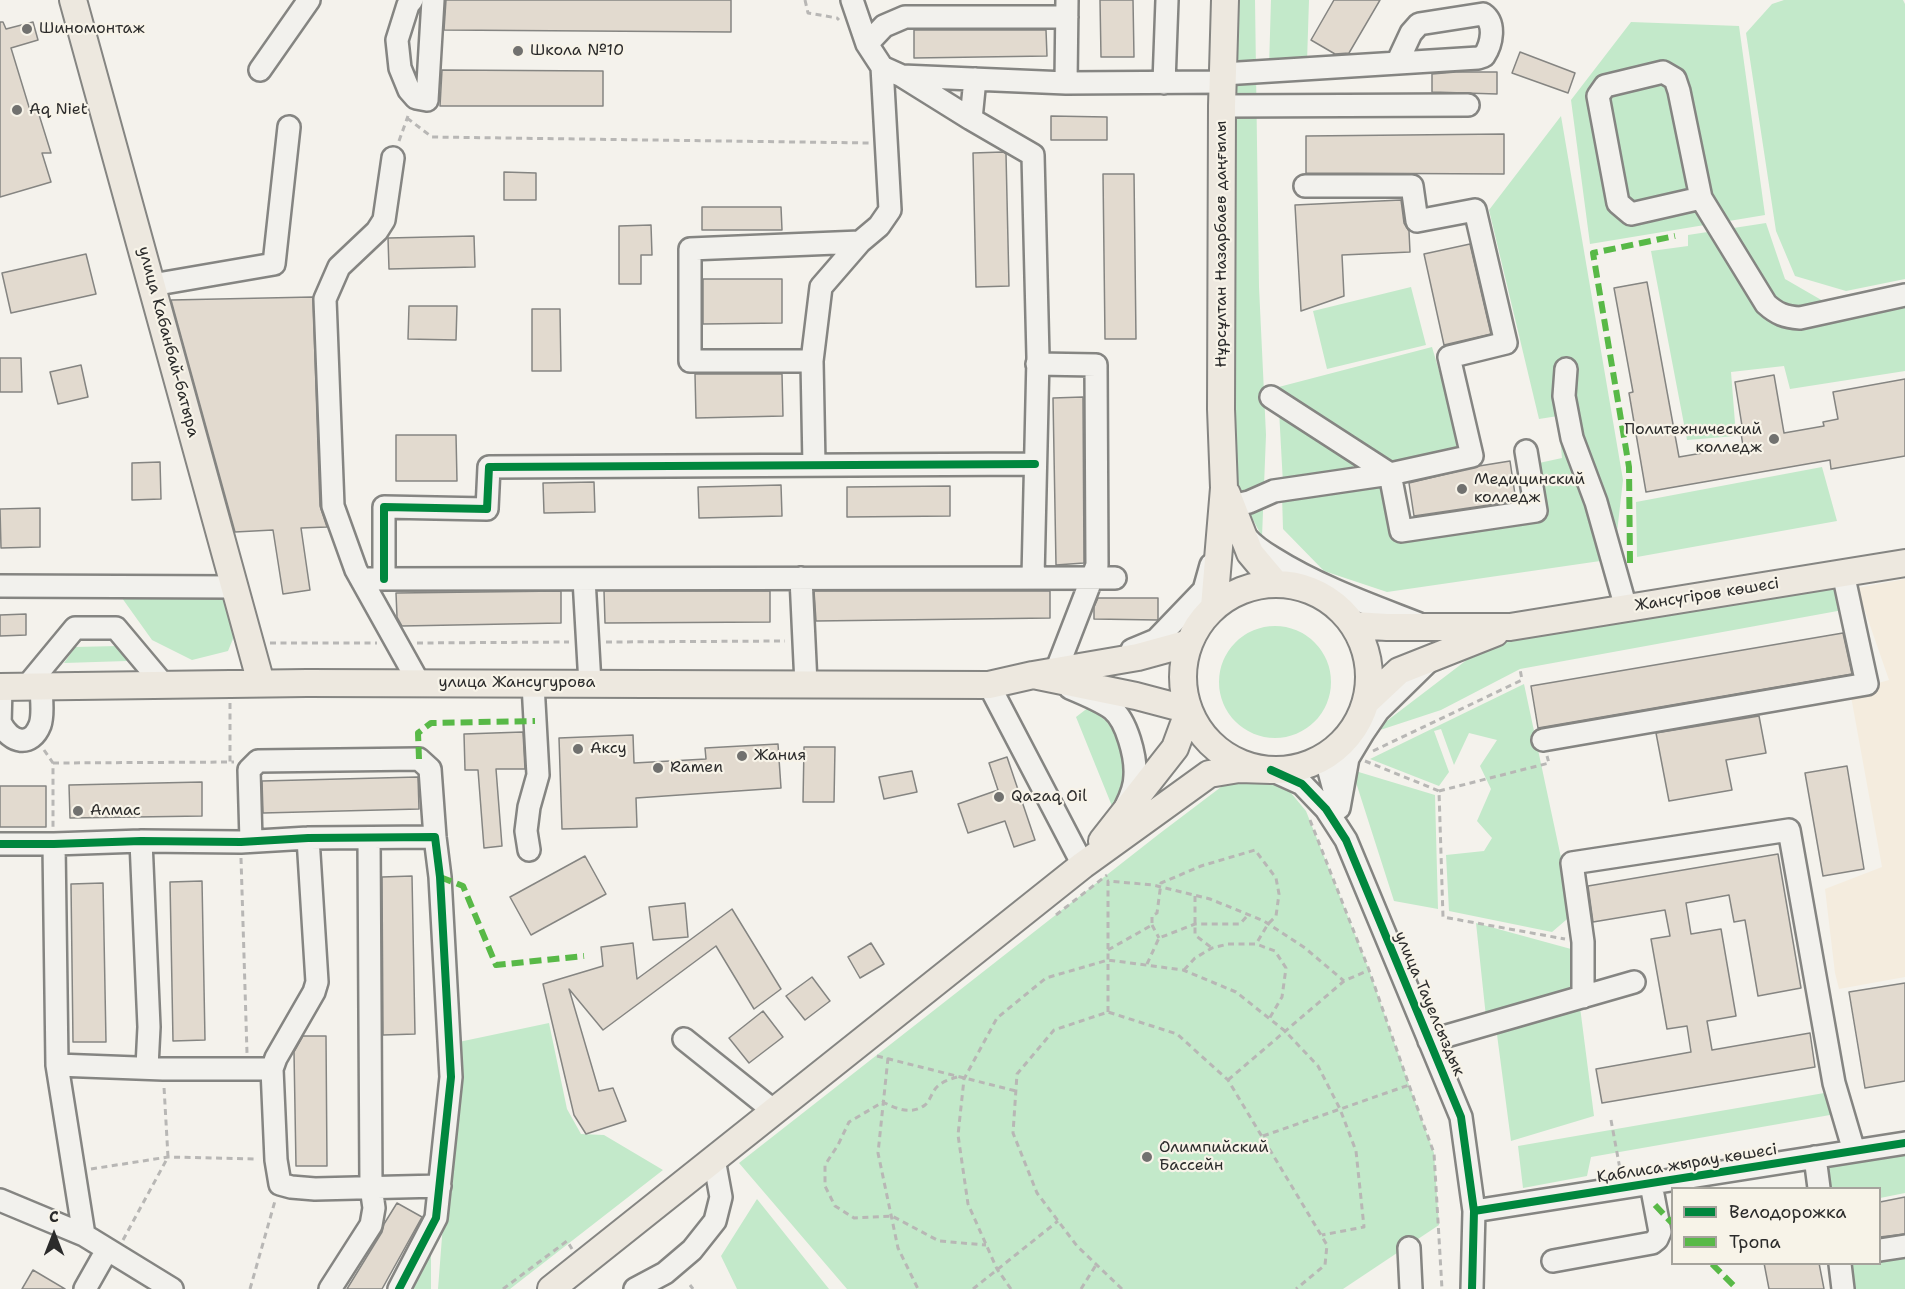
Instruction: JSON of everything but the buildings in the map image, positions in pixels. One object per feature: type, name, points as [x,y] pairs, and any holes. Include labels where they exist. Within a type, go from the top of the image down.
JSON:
[{"type":"main road","name":"улица Кабанбай-батыра","points":[[73,0],[261,683]]},
{"type":"main road","name":"Нұрсұлтан Назарбаев даңғылы","points":[[1225,0],[1221,409],[1230,513]]},
{"type":"main road","points":[[1230,513],[1250,553],[1276,584]]},
{"type":"main road","points":[[1214,607],[1230,513]]},
{"type":"main road","name":"Жансүгіров көшесі","points":[[1510,627],[1905,563]]},
{"type":"main road","points":[[551,1289],[1083,865],[1209,774],[1239,769],[1271,770],[1299,767],[1325,756],[1344,741],[1358,723],[1367,700],[1370,675],[1365,649],[1354,625],[1333,603],[1306,588],[1276,584],[1254,586],[1214,607],[1200,623],[1189,643],[1183,665],[1183,688],[1189,710],[1202,734],[1221,752],[1245,765],[1271,770]]},
{"type":"main road","points":[[1354,625],[1510,627]]},
{"type":"main road","points":[[1367,700],[1399,671],[1510,627]]},
{"type":"main road","name":"улица Жансугурова","points":[[1,687],[261,683],[989,685],[1138,657],[1189,643]]},
{"type":"main road","name":"улица Жансугурова","points":[[1047,675],[1189,710]]},
{"type":"main road","points":[[1083,865],[1175,748],[1189,710]]},
{"type":"street","points":[[260,70],[309,0]]},
{"type":"street","points":[[412,0],[408,5],[397,40],[400,68],[409,90],[416,98],[427,100],[433,0]]},
{"type":"street","points":[[814,465],[812,361],[821,287],[860,242],[879,226],[890,210],[882,67],[867,44],[852,0]]},
{"type":"street","points":[[1164,83],[1167,0]]},
{"type":"street","points":[[867,44],[884,26],[905,17],[1067,8],[1066,83]]},
{"type":"street","points":[[1223,87],[1397,63]]},
{"type":"street","points":[[882,67],[902,76],[1033,155],[1037,364],[1033,578]]},
{"type":"street","points":[[1701,198],[1631,214],[1618,203],[1598,96],[1605,86],[1664,72],[1675,79],[1701,198],[1766,304],[1776,313],[1800,318],[1905,295]]},
{"type":"street","points":[[902,76],[1066,83],[1164,83],[1468,105]]},
{"type":"street","points":[[971,119],[975,79]]},
{"type":"street","points":[[152,285],[274,264],[289,127]]},
{"type":"street","points":[[393,158],[384,220],[377,231],[339,267],[325,299],[333,506],[356,570],[419,683]]},
{"type":"street","points":[[1101,663],[1156,640],[1204,590],[1230,513],[1249,502],[1274,491],[1390,474],[1472,456],[1449,357],[1506,343],[1475,210],[1417,221],[1412,186],[1305,186]]},
{"type":"street","points":[[812,361],[690,361],[690,249],[860,242]]},
{"type":"street","points":[[1037,364],[1096,365],[1097,565],[1047,675],[1113,709],[1125,726],[1132,750],[1135,774],[1132,794],[1119,819]]},
{"type":"street","points":[[1566,369],[1564,396],[1572,438],[1596,502],[1626,608]]},
{"type":"street","points":[[1271,397],[1390,474],[1401,531],[1536,511],[1526,451]]},
{"type":"street","points":[[384,579],[384,507],[487,509],[489,466],[1035,464]]},
{"type":"street","points":[[1230,513],[1252,545],[1289,568],[1351,597],[1428,627]]},
{"type":"street","points":[[1543,740],[1867,684],[1843,573]]},
{"type":"street","points":[[801,578],[806,684]]},
{"type":"street","points":[[361,579],[1115,578]]},
{"type":"street","points":[[584,579],[590,684]]},
{"type":"street","points":[[0,586],[235,587]]},
{"type":"street","points":[[1,687],[0,725],[6,734],[22,741],[34,736],[41,723],[34,686],[75,628],[116,628],[163,684]]},
{"type":"street","points":[[1196,784],[1242,772],[1277,778],[1303,792],[1324,809],[1348,758],[1378,711],[1432,658]]},
{"type":"street","points":[[529,850],[526,831],[529,807],[538,775],[533,684]]},
{"type":"street","points":[[989,685],[1083,865]]},
{"type":"street","name":"улица Тауелсыздык","points":[[1324,809],[1325,756]]},
{"type":"street","points":[[246,841],[249,770],[258,761],[419,759],[430,769],[440,877],[451,1077],[436,1218],[399,1289]]},
{"type":"street","name":"улица Тауелсыздык","points":[[1271,770],[1302,784],[1324,809],[1346,840],[1461,1117],[1474,1211],[1472,1289]]},
{"type":"street","points":[[1583,997],[1583,942],[1572,863],[1789,830],[1834,1083],[1854,1151]]},
{"type":"street","points":[[0,844],[435,837]]},
{"type":"street","points":[[308,838],[317,982],[314,992],[272,1069],[276,1160],[280,1184],[315,1189],[440,1186]]},
{"type":"street","points":[[330,1289],[371,1225],[374,1208],[371,1187],[369,839]]},
{"type":"street","points":[[141,841],[149,1027],[155,1068]]},
{"type":"street","points":[[54,844],[57,1065],[84,1235]]},
{"type":"street","points":[[1429,1041],[1634,982]]},
{"type":"street","points":[[684,1039],[774,1111]]},
{"type":"street","points":[[57,1065],[272,1069]]},
{"type":"street","name":"Қаблиса жырау көшесі","points":[[1474,1211],[1905,1143]]},
{"type":"street","points":[[1815,1157],[1819,1187]]},
{"type":"street","points":[[634,1289],[674,1266],[692,1250],[715,1221],[721,1197],[714,1159]]},
{"type":"street","points":[[1553,1262],[1652,1243],[1660,1232],[1651,1184]]},
{"type":"street","points":[[0,1200],[84,1235],[172,1289]]},
{"type":"street","points":[[1881,1250],[1905,1246]]},
{"type":"street","points":[[1410,1248],[1411,1289]]},
{"type":"street","points":[[85,1289],[111,1252]]},
{"type":"street","points":[[1840,1265],[1844,1289]]},
{"type":"path","points":[[805,0],[808,13],[837,18],[867,44]]},
{"type":"path","points":[[393,158],[416,98]]},
{"type":"path","points":[[408,118],[432,137],[886,143]]},
{"type":"path","points":[[250,643],[804,640]]},
{"type":"path","points":[[1368,753],[1522,680],[1520,669]]},
{"type":"path","points":[[230,684],[230,762]]},
{"type":"path","points":[[34,736],[53,763],[54,844]]},
{"type":"path","points":[[1358,758],[1439,791],[1549,764],[1543,740]]},
{"type":"path","points":[[53,763],[258,761]]},
{"type":"path","points":[[1439,791],[1443,917],[1583,942]]},
{"type":"path","points":[[1324,809],[1369,970],[1434,1153],[1442,1289]]},
{"type":"path","points":[[246,841],[248,1069]]},
{"type":"path","points":[[1160,938],[1152,925],[1152,916],[1157,913],[1161,883],[1202,866],[1255,850],[1276,879],[1279,894],[1276,916],[1268,924],[1256,944]]},
{"type":"path","points":[[1051,919],[1114,869]]},
{"type":"path","points":[[1108,1012],[1108,881],[1160,886],[1210,899],[1248,915],[1268,924],[1305,948],[1344,981]]},
{"type":"path","points":[[1195,895],[1195,935],[1212,948]]},
{"type":"path","points":[[1147,964],[1160,938],[1195,924],[1240,924],[1248,915]]},
{"type":"path","points":[[1108,950],[1152,925]]},
{"type":"path","points":[[1183,970],[1195,958],[1212,948],[1228,944],[1256,944],[1275,951],[1286,968],[1282,997],[1269,1019]]},
{"type":"path","points":[[1011,1289],[997,1269],[968,1204],[958,1135],[964,1079],[997,1018],[1046,978],[1108,960],[1183,970],[1236,992],[1285,1031],[1318,1066],[1340,1109],[1356,1151],[1364,1227],[1322,1235]]},
{"type":"path","points":[[1228,1080],[1344,981],[1369,970]]},
{"type":"path","points":[[1122,1289],[1077,1246],[1037,1193],[1013,1133],[1017,1074],[1054,1030],[1108,1012],[1177,1034],[1228,1080],[1327,1245],[1325,1265],[1296,1289]]},
{"type":"path","points":[[886,1049],[877,1056],[1016,1091]]},
{"type":"path","points":[[888,1058],[878,1153],[898,1248],[918,1289]]},
{"type":"path","points":[[111,1252],[168,1157],[155,1068]]},
{"type":"path","points":[[883,1102],[898,1110],[914,1110],[926,1104],[939,1084],[957,1077]]},
{"type":"path","points":[[1262,1136],[1408,1085]]},
{"type":"path","points":[[883,1102],[849,1122],[825,1165],[825,1186],[835,1206],[854,1218],[892,1216],[939,1241],[986,1245]]},
{"type":"path","points":[[1611,1120],[1624,1188]]},
{"type":"path","points":[[75,1172],[168,1157],[276,1160]]},
{"type":"path","points":[[250,1289],[280,1184]]},
{"type":"path","points":[[973,1289],[1058,1221]]},
{"type":"path","points":[[1081,1289],[1097,1265]]},
{"type":"shaded area","points":[[1905,579],[1905,977],[1839,989],[1825,889],[1882,867],[1850,691],[1889,680],[1857,588]]},
{"type":"green space","points":[[1234,0],[1255,0],[1259,287],[1266,435],[1262,537],[1231,477]]},
{"type":"green space","points":[[1271,0],[1309,0],[1307,62],[1269,67]]},
{"type":"green space","points":[[1784,0],[1903,0],[1905,4],[1905,279],[1846,291],[1795,276],[1776,231],[1746,33],[1772,4]]},
{"type":"green space","points":[[1631,22],[1739,26],[1765,215],[1590,244],[1571,100]]},
{"type":"green space","points":[[1561,116],[1623,480],[1614,559],[1387,592],[1324,571],[1283,529],[1282,495],[1379,482],[1393,537],[1541,520],[1539,463],[1562,458],[1558,416],[1539,419],[1489,210]]},
{"type":"green space","points":[[1766,223],[1785,279],[1830,305],[1905,285],[1905,371],[1790,389],[1784,366],[1731,372],[1736,436],[1687,440],[1651,251],[1688,246],[1688,235]]},
{"type":"green space","points":[[1411,287],[1426,345],[1327,369],[1313,311]]},
{"type":"green space","points":[[1432,347],[1463,452],[1395,473],[1271,389]]},
{"type":"green space","points":[[1279,410],[1380,475],[1283,484]]},
{"type":"green space","points":[[1822,467],[1837,521],[1637,557],[1636,502]]},
{"type":"green space","points":[[1845,587],[1843,610],[1520,669],[1441,710],[1371,733],[1489,643]]},
{"type":"green space","points":[[227,595],[235,634],[228,651],[192,660],[152,640],[122,598]]},
{"type":"green space","points":[[1275,626],[1297,630],[1315,642],[1327,660],[1331,682],[1327,704],[1315,722],[1297,734],[1275,738],[1253,734],[1235,722],[1223,704],[1219,682],[1223,660],[1235,642],[1253,630]]},
{"type":"green space","points":[[118,646],[127,661],[64,663],[75,647]]},
{"type":"green space","points":[[1524,684],[1573,914],[1552,932],[1449,911],[1446,855],[1484,851],[1492,838],[1477,821],[1491,789],[1480,766],[1497,740],[1469,733],[1454,765],[1441,729],[1434,731],[1449,772],[1439,786],[1370,759]]},
{"type":"green space","points":[[1089,707],[1107,722],[1121,743],[1130,765],[1128,796],[1114,811],[1076,717]]},
{"type":"green space","points":[[1352,770],[1435,795],[1438,909],[1394,901]]},
{"type":"green space","points":[[1263,778],[1286,787],[1306,811],[1369,970],[1434,1153],[1439,1225],[1343,1289],[847,1289],[739,1163],[1225,784]]},
{"type":"green space","points":[[1476,923],[1571,949],[1574,992],[1486,1017]]},
{"type":"green space","points":[[1580,1007],[1594,1116],[1511,1141],[1496,1027]]},
{"type":"green space","points":[[549,1023],[567,1109],[581,1134],[604,1135],[663,1170],[510,1289],[438,1289],[453,1094],[454,1043]]},
{"type":"green space","points":[[1830,1092],[1830,1115],[1591,1157],[1587,1176],[1523,1188],[1518,1146]]},
{"type":"green space","points":[[1905,1153],[1905,1193],[1881,1198],[1881,1187],[1813,1187],[1808,1168]]},
{"type":"green space","points":[[757,1199],[829,1289],[737,1289],[721,1256]]},
{"type":"green space","points":[[1905,1251],[1905,1289],[1848,1289],[1844,1265],[1881,1265],[1881,1256]]},
{"type":"green space","points":[[431,1252],[431,1289],[410,1289]]},
{"type":"marked path","points":[[1630,563],[1629,467],[1593,253],[1675,236]]},
{"type":"marked path","points":[[419,759],[418,733],[431,723],[535,721]]},
{"type":"marked path","points":[[440,877],[463,886],[496,965],[584,956]]},
{"type":"marked path","points":[[1655,1205],[1671,1222]]},
{"type":"marked path","points":[[1713,1265],[1737,1289]]},
{"type":"cycle path","points":[[384,579],[384,507],[487,509],[489,467],[1035,464]]},
{"type":"cycle path","points":[[1271,770],[1302,784],[1326,809],[1346,840],[1461,1117],[1474,1211],[1472,1289]]},
{"type":"cycle path","points":[[0,844],[141,841],[241,842],[308,838],[435,837],[440,877],[451,1077],[436,1218],[399,1289]]},
{"type":"cycle path","points":[[1474,1211],[1905,1143]]},
{"type":"place","name":"Шиномонтаж","points":[[27,29]]},
{"type":"place","name":"Школа №10","points":[[518,51]]},
{"type":"place","name":"Aq Niet","points":[[17,110]]},
{"type":"place","name":"Политехнический колледж","points":[[1774,439]]},
{"type":"place","name":"Медицинский колледж","points":[[1462,489]]},
{"type":"place","name":"Аксу","points":[[578,749]]},
{"type":"place","name":"Жания","points":[[742,756]]},
{"type":"place","name":"Ramen","points":[[658,768]]},
{"type":"place","name":"Qazaq Oil","points":[[999,797]]},
{"type":"place","name":"Алмас","points":[[78,811]]},
{"type":"place","name":"Олимпийский Бассейн","points":[[1147,1157]]}]
